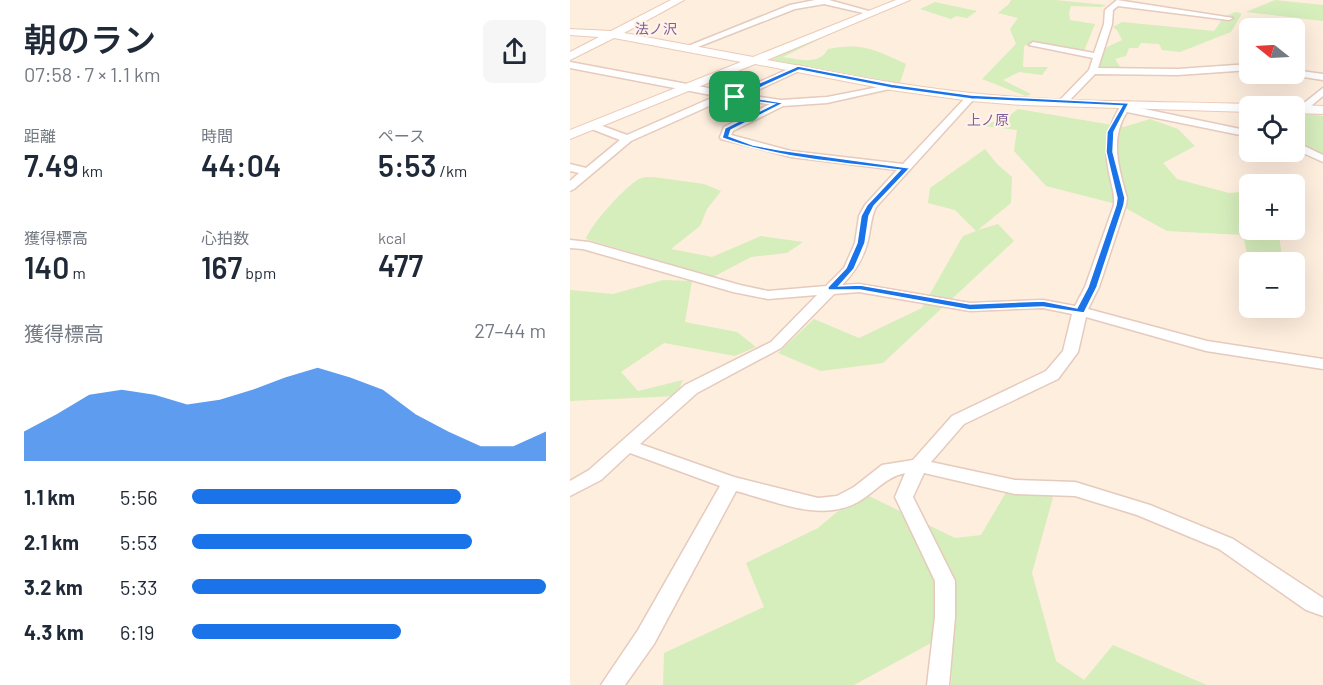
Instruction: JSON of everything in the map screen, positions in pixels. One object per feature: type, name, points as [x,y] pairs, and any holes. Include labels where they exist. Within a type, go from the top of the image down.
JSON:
[{"type":"main road","points":[[570,57],[678,0]]},
{"type":"main road","points":[[570,135],[905,0]]},
{"type":"main road","points":[[570,32],[615,35],[891,86],[971,97],[1125,106],[1239,108]]},
{"type":"main road","points":[[1305,111],[1323,110]]},
{"type":"street","points":[[687,48],[793,8],[826,1],[872,13]]},
{"type":"street","points":[[1063,102],[1096,63],[1108,24],[1109,10],[1119,2],[1229,18]]},
{"type":"street","points":[[1033,45],[1096,63]]},
{"type":"street","points":[[1058,58],[1178,72],[1239,68]]},
{"type":"street","points":[[570,65],[730,96],[781,103],[827,100],[891,86]]},
{"type":"street","points":[[570,187],[627,139],[798,68]]},
{"type":"street","points":[[1305,75],[1323,77]]},
{"type":"street","points":[[1305,106],[1323,91]]},
{"type":"street","points":[[570,489],[595,475],[691,389],[776,345],[850,269],[861,243],[865,216],[871,205],[971,97]]},
{"type":"street","points":[[781,103],[728,129],[725,137],[751,147],[780,152],[906,168]]},
{"type":"street","points":[[938,685],[945,617],[945,581],[904,497],[918,465],[958,420],[1052,375],[1070,352],[1080,311],[1092,287],[1120,205],[1121,198],[1110,152],[1111,132],[1125,106],[1239,132]]},
{"type":"street","points":[[593,126],[627,139]]},
{"type":"street","points":[[1305,149],[1323,159]]},
{"type":"street","points":[[570,166],[587,172]]},
{"type":"street","points":[[570,244],[584,245],[738,290],[768,295],[831,288],[860,288],[970,307],[1043,304],[1080,311],[1206,346],[1323,364]]},
{"type":"street","points":[[628,446],[731,483],[818,506],[840,503],[860,492],[888,470],[918,465],[1015,487],[1075,489],[1143,510],[1226,544],[1313,604],[1323,607]]},
{"type":"street","points":[[612,685],[646,637],[731,483]]},
{"type":"green space","points":[[1011,0],[1055,0],[1107,5],[1101,7],[1071,6],[1070,20],[1095,24],[1084,51],[1030,44],[1024,46],[1023,67],[1048,67],[1042,75],[1019,72],[1003,80],[1031,94],[1026,96],[982,79],[1016,44],[1010,29],[1018,18],[998,13]]},
{"type":"green space","points":[[1275,0],[1323,5],[1323,21],[1305,18],[1246,12]]},
{"type":"green space","points":[[935,2],[977,11],[967,18],[956,16],[951,19],[920,9]]},
{"type":"green space","points":[[1235,12],[1241,13],[1231,32],[1180,52],[1162,50],[1159,44],[1141,43],[1138,48],[1129,48],[1126,56],[1115,59],[1121,68],[1097,68],[1101,50],[1122,40],[1113,27],[1122,22],[1214,31],[1224,17]]},
{"type":"green space","points":[[817,36],[824,37],[783,57],[814,60],[828,49],[850,46],[868,49],[906,64],[900,83],[761,58]]},
{"type":"green space","points":[[1018,109],[1124,127],[1150,119],[1178,129],[1195,146],[1163,163],[1177,179],[1229,193],[1239,192],[1239,235],[1167,231],[1120,205],[1046,186],[1014,151],[1017,130],[983,126],[986,122],[1001,122]]},
{"type":"green space","points":[[1305,113],[1323,116],[1323,156],[1305,147]]},
{"type":"green space","points":[[985,149],[1012,177],[1011,203],[978,230],[998,224],[1014,241],[883,363],[821,371],[778,353],[814,319],[859,338],[922,308],[963,236],[976,231],[955,210],[928,203],[930,188]]},
{"type":"green space","points":[[653,177],[704,184],[721,191],[707,209],[700,226],[671,249],[712,257],[761,236],[803,242],[787,253],[751,257],[713,277],[586,239],[609,206],[626,189],[639,179]]},
{"type":"green space","points":[[1244,240],[1280,240],[1281,252],[1247,252]]},
{"type":"green space","points":[[663,280],[692,281],[685,322],[737,332],[756,347],[735,356],[664,343],[621,372],[638,391],[683,380],[676,396],[570,401],[570,290],[613,294]]},
{"type":"green space","points":[[1008,489],[1055,490],[1032,573],[1056,661],[1084,680],[1113,645],[1207,685],[951,685],[953,631],[854,685],[663,685],[664,653],[764,607],[746,563],[818,528],[837,512],[869,496],[955,538],[981,535]]},
{"type":"district","name":"法ノ沢","points":[[656,28]]},
{"type":"district","name":"上ノ原","points":[[988,119]]},
{"type":"route","points":[[798,68],[891,86],[971,97],[1127,104],[1111,132],[1110,152],[1121,198],[1120,205],[1092,287],[1080,311],[1043,304],[970,307],[860,288],[831,288],[850,269],[861,243],[865,216],[871,205],[906,168],[780,152],[751,147],[725,137],[728,129],[781,103],[735,97],[798,68]]}]
